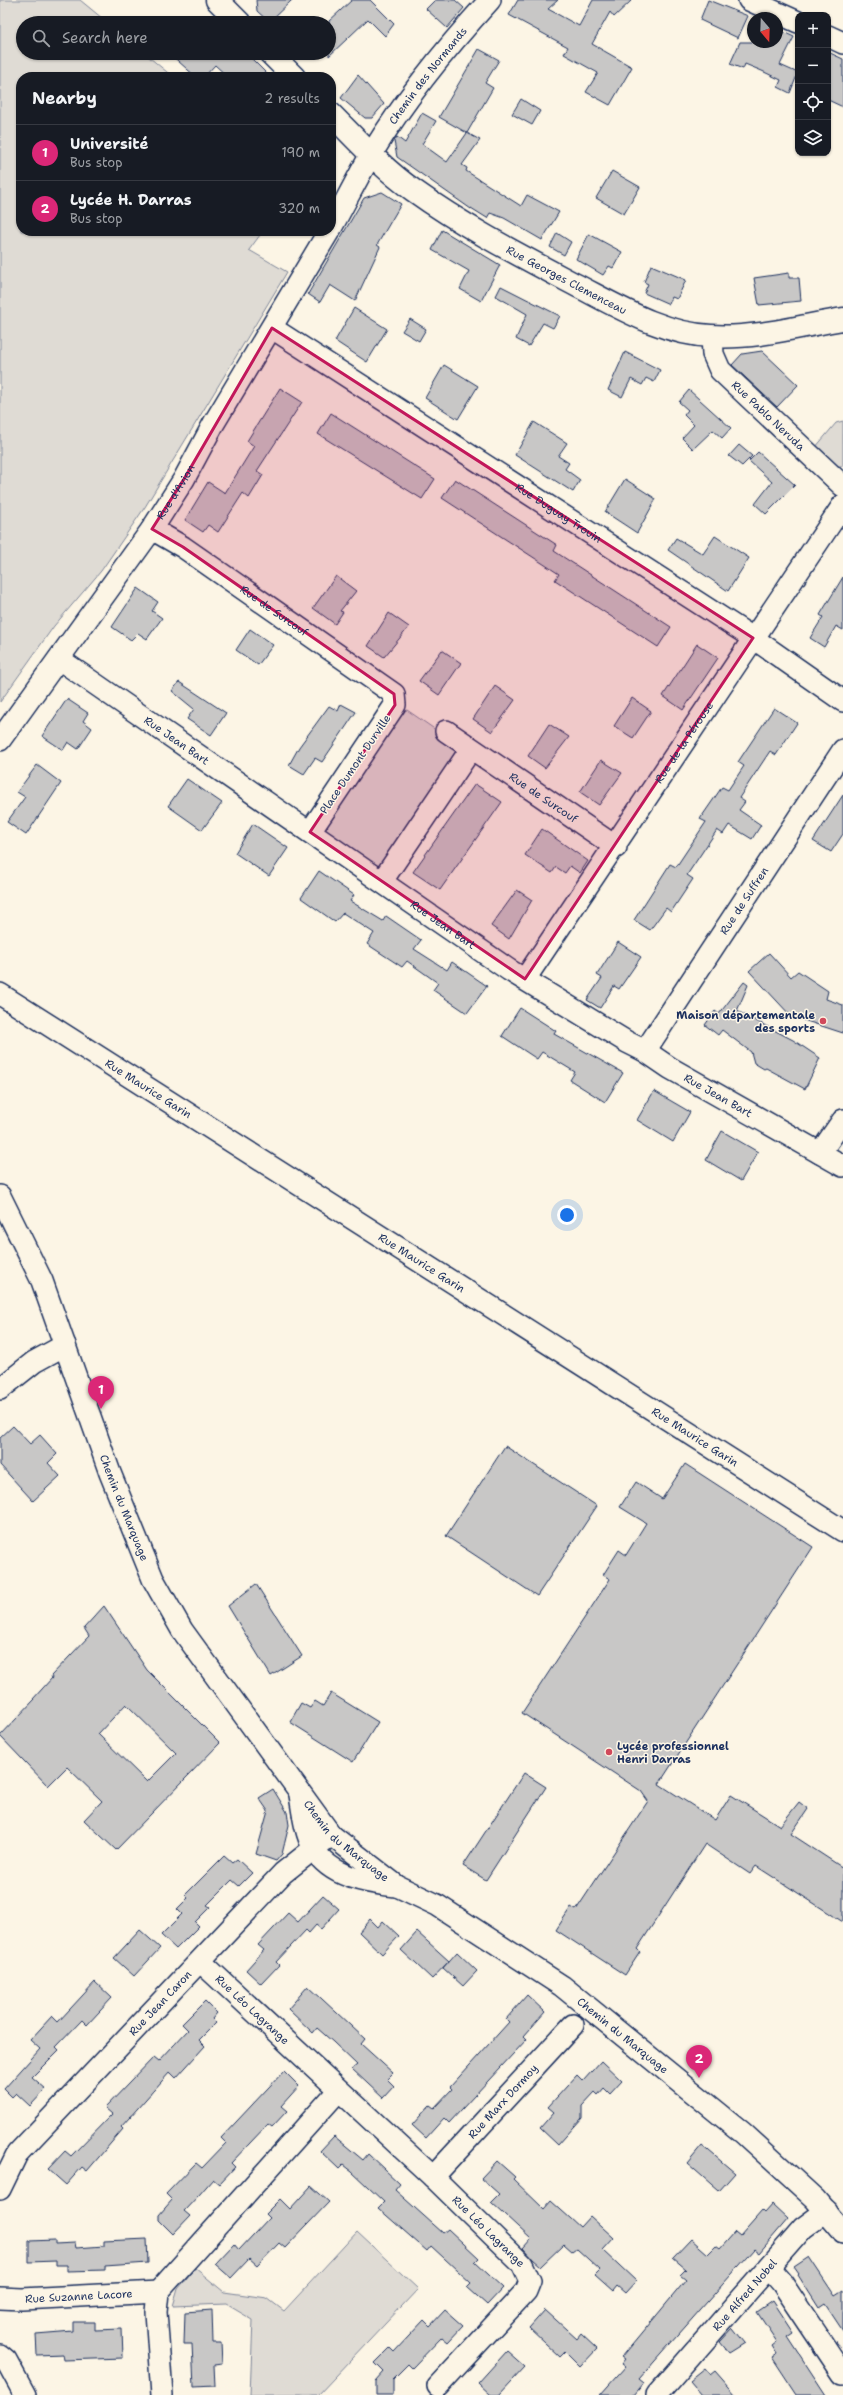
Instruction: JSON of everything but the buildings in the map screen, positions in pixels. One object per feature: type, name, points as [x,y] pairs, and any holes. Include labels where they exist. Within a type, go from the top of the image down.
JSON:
[{"type":"main road","points":[[225,2],[235,16]]},
{"type":"main road","points":[[277,60],[289,72]]},
{"type":"main road","name":"Rue Georges Clemenceau","points":[[336,119],[371,155],[412,189],[434,204],[540,266],[627,311],[669,328],[712,336],[752,334],[843,319]]},
{"type":"street","name":"Chemin des Normands","points":[[371,155],[390,125],[454,41],[490,0]]},
{"type":"street","points":[[749,0],[795,21]]},
{"type":"street","points":[[831,37],[843,43]]},
{"type":"street","points":[[336,219],[371,155]]},
{"type":"street","name":"Rue d'Avion","points":[[0,740],[152,529],[184,479],[214,423],[326,236]]},
{"type":"street","name":"Rue Duguay Trouin","points":[[272,328],[840,693]]},
{"type":"street","name":"Rue Pablo Neruda","points":[[712,336],[713,354],[720,370],[843,486]]},
{"type":"street","name":"Rue de la Pérouse","points":[[525,979],[616,847],[753,638],[843,505]]},
{"type":"street","name":"Rue de Surcouf","points":[[152,529],[183,547],[394,694]]},
{"type":"street","name":"Rue Jean Bart","points":[[59,659],[525,979],[627,1042],[645,1051],[670,1068],[843,1166]]},
{"type":"street","name":"Place Dumont Durville","points":[[310,832],[395,705],[394,694]]},
{"type":"street","name":"Rue de Surcouf","points":[[446,731],[616,847]]},
{"type":"street","points":[[382,881],[471,749]]},
{"type":"street","name":"Rue de Suffren","points":[[645,1051],[843,750]]},
{"type":"street","name":"Rue Maurice Garin","points":[[0,994],[843,1531]]},
{"type":"street","points":[[820,1152],[843,1120]]},
{"type":"street","name":"Chemin du Marquage","points":[[0,1196],[42,1282],[110,1473],[153,1579],[182,1630],[331,1835],[397,1886],[437,1905],[562,1986],[704,2099],[807,2191],[843,2232]]},
{"type":"street","points":[[0,1390],[34,1362],[65,1345]]},
{"type":"street","name":"Chemin du Marquage","points":[[299,1793],[304,1821],[314,1850],[332,1867],[350,1877],[373,1884],[397,1886]]},
{"type":"street","name":"Rue Jean Caron","points":[[1,2185],[17,2154],[201,1962],[283,1873],[314,1850],[331,1835]]},
{"type":"street","name":"Rue Léo Lagrange","points":[[201,1962],[338,2091],[433,2177],[522,2264],[530,2281],[526,2291],[438,2386]]},
{"type":"street","name":"Rue Marx Dormoy","points":[[433,2177],[573,2025]]},
{"type":"street","points":[[162,2395],[156,2312],[158,2292],[338,2091]]},
{"type":"street","name":"Rue Alfred Nobel","points":[[668,2391],[769,2268],[804,2228],[826,2211]]},
{"type":"street","points":[[769,2268],[782,2283],[843,2374]]},
{"type":"street","name":"Rue Suzanne Lacore","points":[[0,2298],[22,2299],[158,2292]]},
{"type":"street","points":[[0,2355],[6,2360],[25,2395]]},
{"type":"highlighted area","points":[[272,328],[753,638],[525,979],[310,832],[395,705],[394,694],[183,547],[152,529],[184,479]]},
{"type":"shaded area","points":[[0,0],[80,0],[99,16],[16,16],[16,60],[152,60],[167,72],[16,72],[16,236],[259,236],[249,250],[287,272],[145,507],[101,571],[54,626],[0,702]]},
{"type":"shaded area","points":[[843,421],[843,466],[837,466],[815,448],[836,423]]},
{"type":"shaded area","points":[[407,710],[459,746],[461,757],[386,866],[374,867],[325,833],[323,824],[397,714]]},
{"type":"shaded area","points":[[357,2232],[418,2289],[318,2395],[250,2395],[253,2320],[226,2304],[173,2306],[178,2289],[195,2268],[224,2292],[267,2298],[284,2311]]},
{"type":"place","name":"Maison départementale des sports","points":[[823,1021]]},
{"type":"place","name":"Université","points":[[101,1409]]},
{"type":"place","name":"Lycée professionnel Henri Darras","points":[[609,1752]]},
{"type":"place","name":"Lycée H. Darras","points":[[699,2078]]}]
